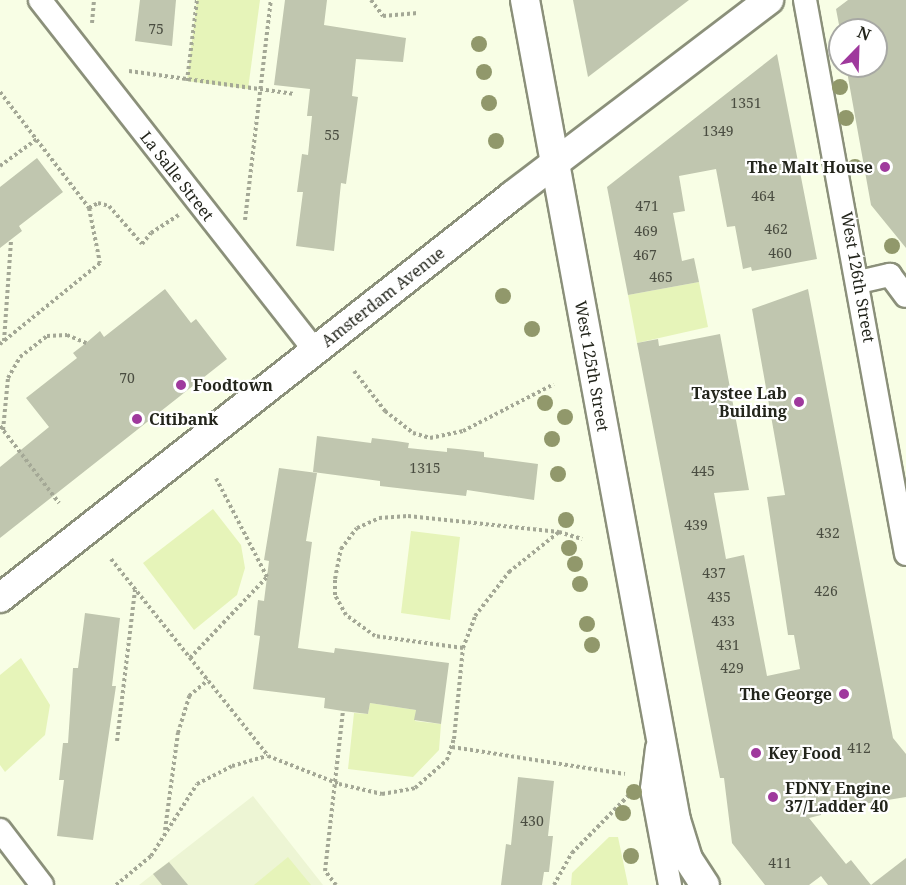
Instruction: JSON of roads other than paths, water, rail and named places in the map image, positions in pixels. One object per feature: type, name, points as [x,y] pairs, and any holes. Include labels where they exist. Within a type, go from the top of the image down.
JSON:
[{"type":"main road","name":"West 125th Street","points":[[525,0],[658,732],[684,848],[705,885]]},
{"type":"main road","name":"Amsterdam Avenue","points":[[0,598],[555,163],[769,0]]},
{"type":"street","name":"La Salle Street","points":[[40,0],[315,351]]},
{"type":"street","name":"West 126th Street","points":[[805,0],[860,282],[906,554]]},
{"type":"street","points":[[860,282],[890,275],[906,296]]},
{"type":"street","name":"West 125th Street","points":[[658,732],[652,789],[670,885]]},
{"type":"street","points":[[0,830],[42,885]]},
{"type":"place","name":"The Malt House","points":[[885,167]]},
{"type":"place","name":"Foodtown","points":[[181,385]]},
{"type":"place","name":"Taystee Lab Building","points":[[799,402]]},
{"type":"place","name":"Citibank","points":[[137,419]]},
{"type":"place","name":"The George","points":[[844,694]]},
{"type":"place","name":"Key Food","points":[[756,753]]},
{"type":"place","name":"FDNY Engine 37/Ladder 40","points":[[773,797]]}]
